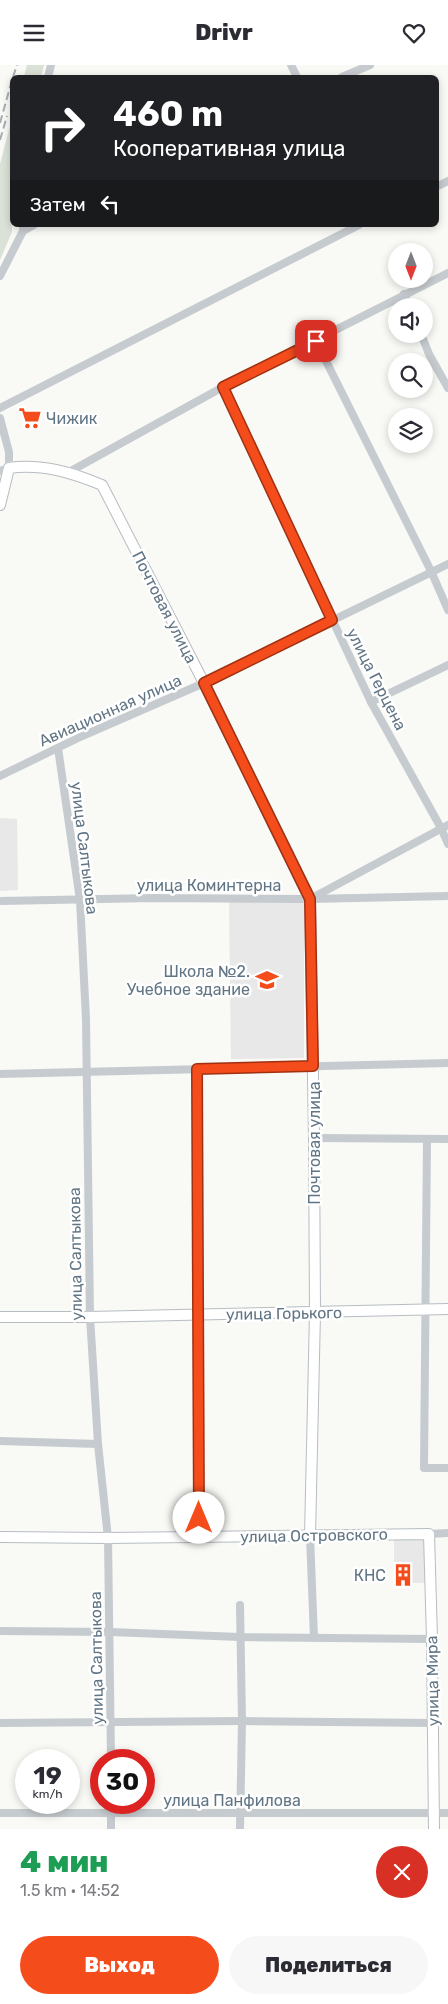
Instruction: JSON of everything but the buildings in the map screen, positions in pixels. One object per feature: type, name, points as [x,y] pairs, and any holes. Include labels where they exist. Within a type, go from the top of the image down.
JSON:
[{"type":"street","points":[[347,75],[370,65]]},
{"type":"street","points":[[0,407],[355,227]]},
{"type":"street","points":[[0,276],[23,228]]},
{"type":"street","points":[[68,472],[223,387],[448,273]]},
{"type":"street","points":[[404,294],[406,298]]},
{"type":"street","points":[[316,341],[431,571],[448,610]]},
{"type":"street","points":[[425,343],[448,388]]},
{"type":"street","name":"улица Герцена","points":[[223,387],[372,702],[445,826],[448,844]]},
{"type":"street","points":[[0,418],[9,452],[0,505]]},
{"type":"street","name":"Почтовая улица","points":[[5,470],[21,466],[68,472],[102,485],[204,683],[310,899],[315,1313],[310,1536]]},
{"type":"street","name":"Авиационная улица","points":[[0,776],[204,683],[448,563]]},
{"type":"street","points":[[372,702],[448,665]]},
{"type":"street","name":"улица Салтыкова","points":[[58,748],[80,900],[86,1071],[90,1317],[98,1443],[108,1538],[111,1749]]},
{"type":"street","points":[[310,899],[445,826]]},
{"type":"street","name":"улица Коминтерна","points":[[0,901],[152,898],[310,899],[448,897]]},
{"type":"street","points":[[0,1074],[448,1063]]},
{"type":"street","points":[[197,1069],[199,1536]]},
{"type":"street","points":[[314,1138],[448,1139]]},
{"type":"street","points":[[427,1140],[427,1310],[424,1468],[448,1468]]},
{"type":"street","name":"улица Горького","points":[[0,1317],[315,1313],[448,1309]]},
{"type":"street","points":[[0,1441],[98,1443]]},
{"type":"street","name":"улица Островского","points":[[0,1537],[108,1538],[448,1533]]},
{"type":"street","name":"улица Мира","points":[[429,1534],[434,1829]]},
{"type":"street","points":[[310,1536],[314,1638]]},
{"type":"street","points":[[240,1605],[242,1721],[240,1829]]},
{"type":"street","points":[[0,1631],[110,1632],[240,1637],[432,1639]]},
{"type":"street","points":[[0,1723],[242,1721],[433,1723]]},
{"type":"street","name":"улица Панфилова","points":[[0,1813],[90,1814]]},
{"type":"street","name":"улица Панфилова","points":[[155,1814],[448,1813]]},
{"type":"street","points":[[111,1814],[111,1829]]},
{"type":"shaded area","points":[[27,65],[44,65],[42,75],[24,75]]},
{"type":"shaded area","points":[[10,126],[10,227],[12,227],[12,232],[0,260],[0,164]]},
{"type":"shaded area","points":[[0,818],[17,819],[18,890],[0,891]]},
{"type":"shaded area","name":"Школа №2. Учебное здание","points":[[229,902],[304,902],[304,1058],[231,1059]]},
{"type":"shaded area","points":[[394,1539],[425,1539],[425,1583],[394,1583]]},
{"type":"railway","points":[[14,75],[17,65]]},
{"type":"railway","points":[[0,123],[10,87]]},
{"type":"railway","points":[[0,140],[7,116]]},
{"type":"place","name":"Чижик","points":[[30,418]]},
{"type":"place","name":"Школа №2. Учебное здание","points":[[267,980]]},
{"type":"place","name":"КНС","points":[[403,1575]]},
{"type":"route","points":[[199,1518],[197,1069],[313,1066],[310,899],[204,683],[332,620],[223,387],[316,341]]}]
